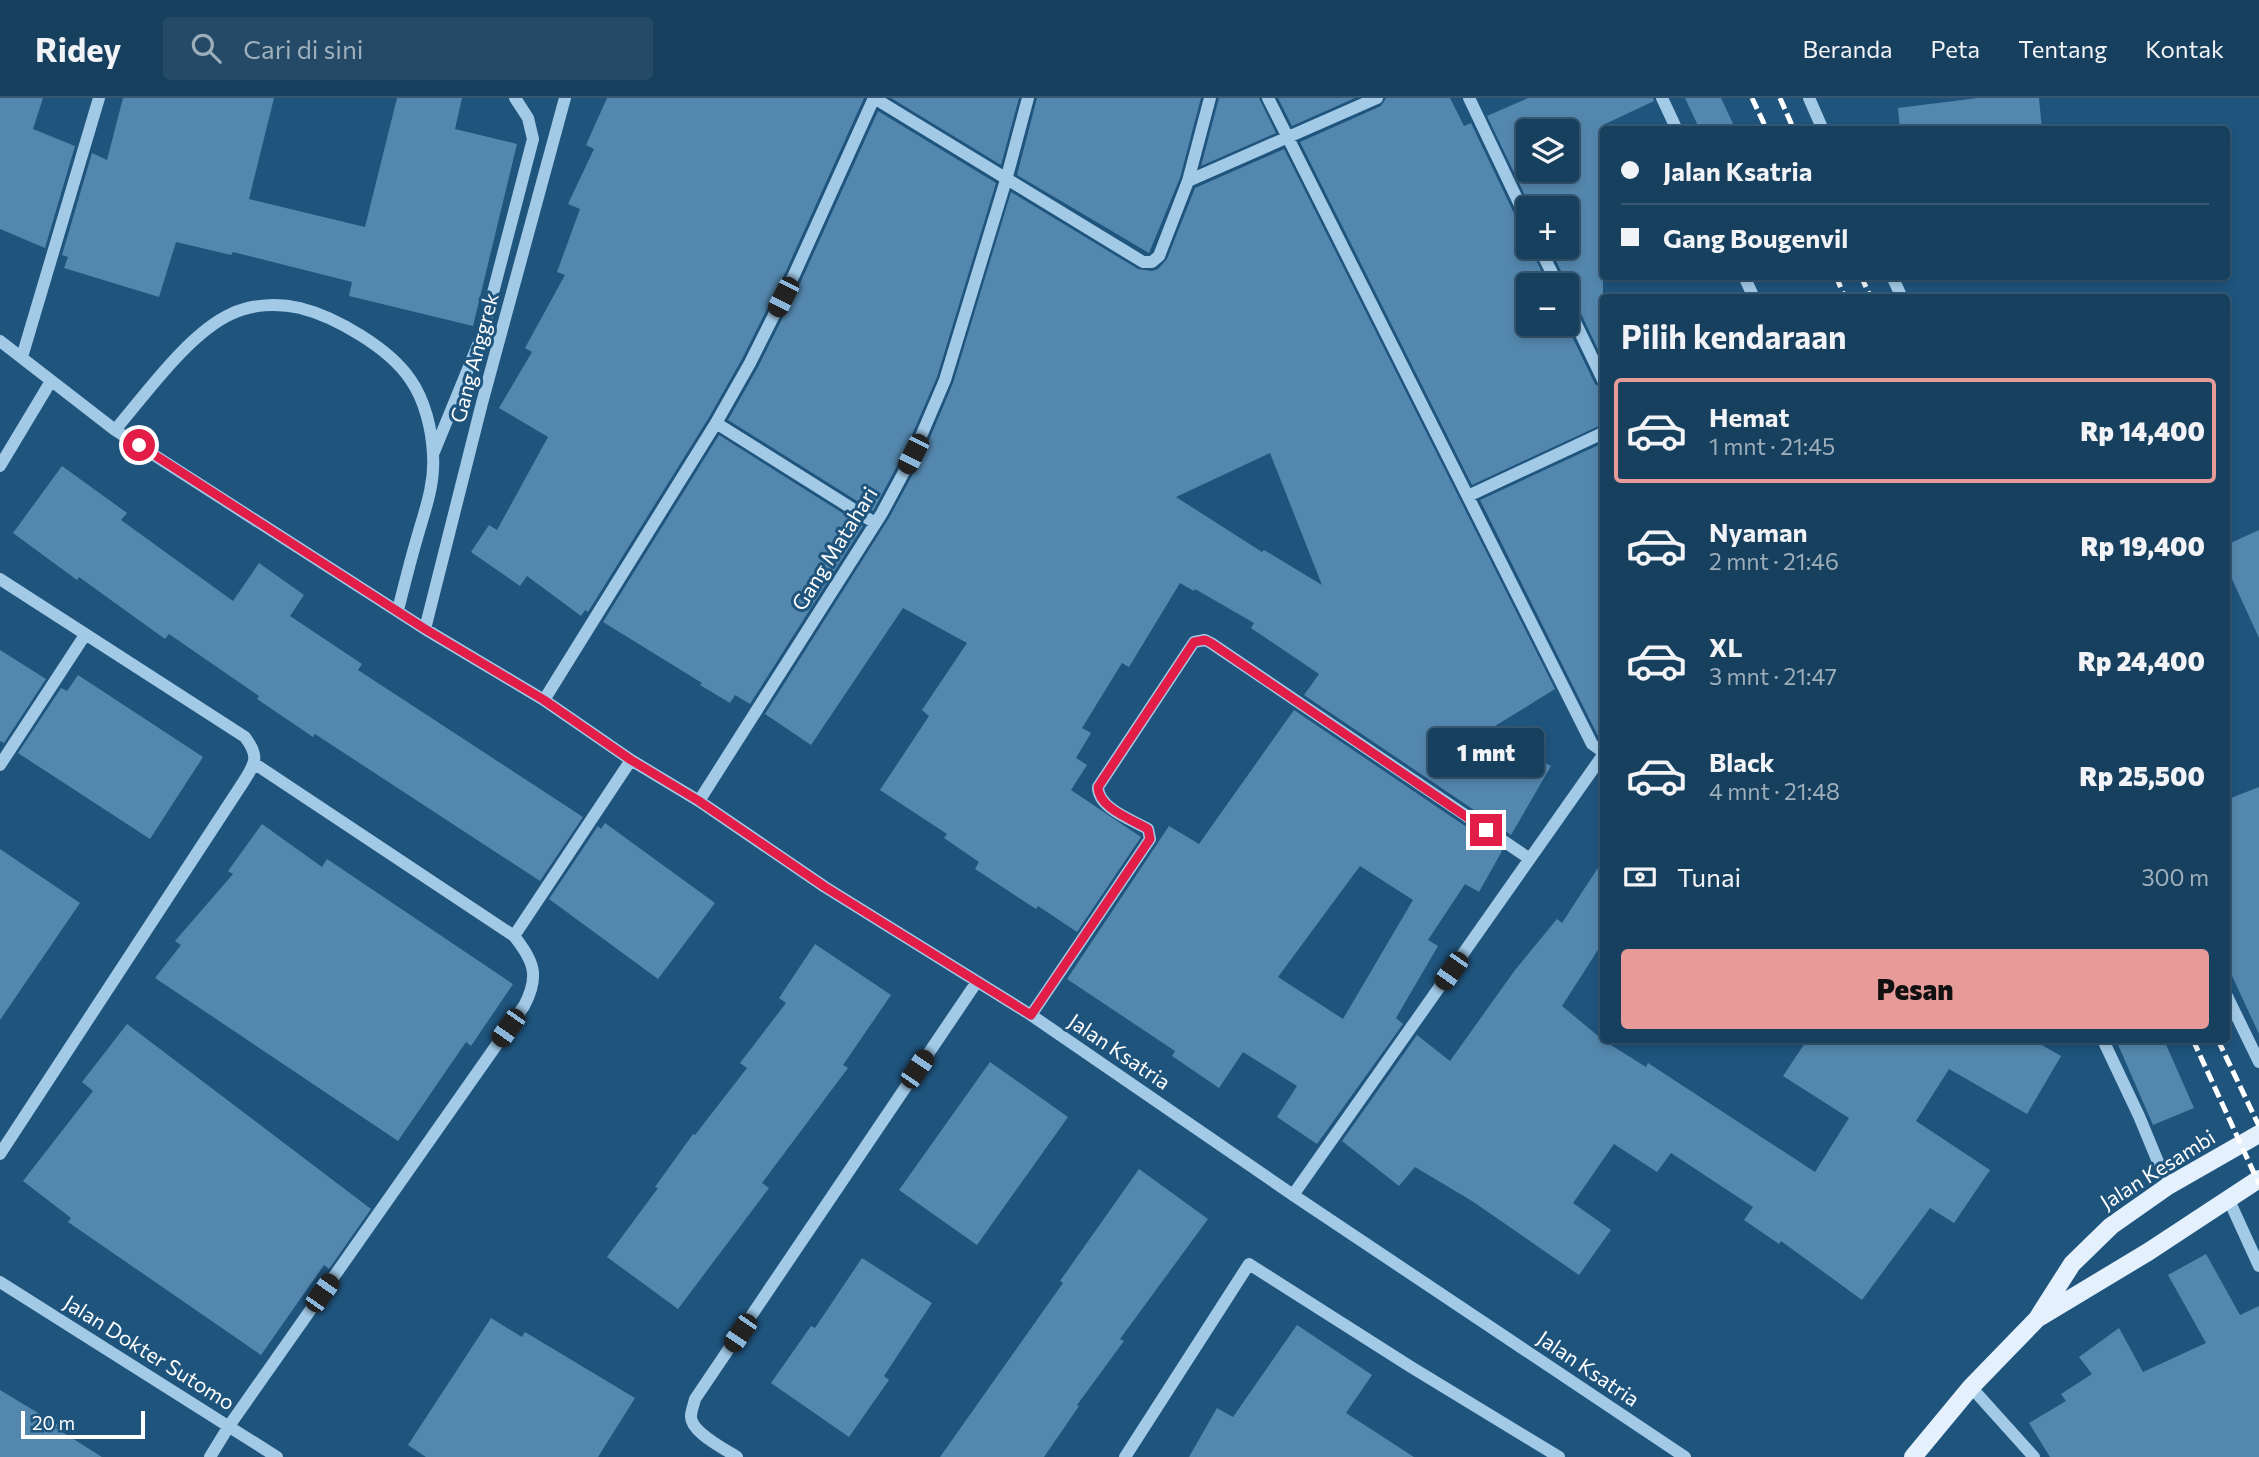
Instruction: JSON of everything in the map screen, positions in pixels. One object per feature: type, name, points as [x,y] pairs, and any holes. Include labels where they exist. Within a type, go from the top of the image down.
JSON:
[{"type":"main road","name":"Jalan Kesambi","points":[[1913,1457],[1971,1387],[2037,1319],[2072,1264],[2111,1226],[2168,1186],[2259,1134]]},
{"type":"main road","name":"Jalan Kesambi","points":[[2037,1319],[2148,1252],[2259,1179]]},
{"type":"street","points":[[22,357],[99,98]]},
{"type":"street","points":[[433,454],[482,334],[533,139],[528,118],[515,98]]},
{"type":"street","name":"Gang Anggrek","points":[[425,629],[565,98]]},
{"type":"street","points":[[544,700],[716,423],[750,363],[794,275],[874,98],[1143,262],[1153,262],[1159,256],[1188,181],[1210,98]]},
{"type":"street","name":"Gang Matahari","points":[[699,801],[875,523],[913,454],[945,380],[1028,98]]},
{"type":"street","points":[[1268,98],[1592,744],[1600,751]]},
{"type":"street","points":[[1188,181],[1377,98]]},
{"type":"street","points":[[1469,98],[1516,197]]},
{"type":"street","points":[[1662,98],[1675,126]]},
{"type":"street","points":[[1809,98],[1822,126]]},
{"type":"street","points":[[116,430],[155,383],[209,327],[231,314],[253,307],[277,305],[300,308],[336,322],[373,344],[400,365],[412,381],[429,426],[433,454],[433,483],[398,610]]},
{"type":"street","points":[[1579,330],[1600,374]]},
{"type":"street","name":"Jalan Ksatria","points":[[0,341],[116,430],[425,629],[544,700],[825,887],[1031,1015],[1293,1195],[1685,1457]]},
{"type":"street","points":[[0,466],[51,381]]},
{"type":"street","points":[[716,423],[875,523]]},
{"type":"street","points":[[1468,496],[1600,434]]},
{"type":"street","points":[[0,579],[245,737],[255,753],[255,764],[0,1154]]},
{"type":"street","points":[[0,765],[85,635]]},
{"type":"street","points":[[1031,1015],[1150,839],[1148,829],[1105,803],[1098,794],[1098,787],[1194,642],[1205,640],[1211,643],[1530,859]]},
{"type":"street","points":[[1293,1195],[1600,758]]},
{"type":"street","points":[[514,936],[631,760]]},
{"type":"street","points":[[210,1457],[229,1426],[524,1006],[530,995],[534,973],[526,951],[514,936],[255,764]]},
{"type":"street","points":[[737,1457],[693,1426],[691,1418],[695,1399],[976,983]]},
{"type":"street","points":[[2230,1002],[2259,1062]]},
{"type":"street","points":[[2104,1043],[2168,1186]]},
{"type":"street","points":[[2228,1198],[2259,1266]]},
{"type":"street","points":[[1125,1457],[1249,1264],[1559,1457]]},
{"type":"street","name":"Jalan Dokter Sutomo","points":[[0,1282],[277,1457]]},
{"type":"street","points":[[1971,1387],[2034,1457]]},
{"type":"building","points":[[0,98],[43,98],[33,129],[75,146],[45,248],[0,229]]},
{"type":"building","points":[[123,98],[274,98],[249,199],[365,227],[397,98],[462,98],[455,129],[517,144],[473,326],[349,296],[352,282],[233,252],[231,255],[176,242],[159,297],[64,268],[68,257],[62,255],[92,153],[107,160]]},
{"type":"building","points":[[607,98],[864,98],[786,271],[742,359],[708,419],[588,612],[585,610],[581,616],[527,576],[520,586],[471,552],[489,525],[497,530],[548,437],[499,408],[532,352],[525,348],[565,275],[557,272],[580,209],[568,204],[594,149],[586,145]]},
{"type":"building","points":[[891,98],[1019,98],[1001,165]]},
{"type":"building","points":[[1037,98],[1201,98],[1180,178],[1149,253],[1017,175]]},
{"type":"building","points":[[1219,98],[1259,98],[1276,133],[1201,166]]},
{"type":"building","points":[[1278,98],[1355,98],[1292,126]]},
{"type":"building","points":[[1386,98],[1450,98],[1464,126],[1471,123],[1516,218],[1516,259],[1536,259],[1542,273],[1516,273],[1516,336],[1572,336],[1595,384],[1600,387],[1600,425],[1472,485],[1300,142],[1381,106]]},
{"type":"building","points":[[1528,98],[1653,98],[1654,101],[1600,126],[1600,280],[1603,280],[1603,294],[1600,294],[1600,354],[1579,310],[1579,273],[1562,273],[1555,259],[1579,259],[1579,196],[1525,196],[1519,182],[1579,182],[1579,119],[1516,119],[1516,177],[1487,116]]},
{"type":"building","points":[[1685,98],[1721,98],[1734,126],[1698,126]]},
{"type":"building","points":[[1978,98],[2039,98],[2042,126],[1900,126],[1898,108]]},
{"type":"building","points":[[878,111],[996,183],[937,377],[905,451],[873,511],[728,420],[802,279]]},
{"type":"building","points":[[1284,149],[1555,689],[1487,731],[1551,766],[1511,835],[1304,695],[1319,674],[1251,628],[1254,623],[1180,583],[1129,667],[1122,663],[1082,728],[1091,733],[1076,758],[1087,765],[1071,790],[1141,837],[1077,932],[975,869],[979,862],[944,838],[947,834],[880,790],[929,716],[922,710],[967,643],[903,608],[811,745],[765,714],[889,518],[921,459],[953,383],[1011,192],[1138,269],[1152,271],[1158,269],[1167,259],[1195,188]],"holes":[[[1270,453],[1322,585],[1264,550],[1262,552],[1176,497]]]},
{"type":"building","points":[[719,435],[863,526],[750,704],[735,695],[730,703],[603,622]]},
{"type":"building","points":[[1600,444],[1600,739],[1599,738],[1480,500]]},
{"type":"building","points":[[62,466],[127,513],[121,520],[233,601],[259,563],[304,595],[290,616],[362,664],[358,670],[583,817],[540,881],[315,734],[313,737],[169,634],[165,639],[13,533]]},
{"type":"building","points":[[2259,530],[2259,638],[2230,575],[2230,543]]},
{"type":"building","points":[[0,650],[46,679],[4,743],[0,741]]},
{"type":"building","points":[[78,675],[203,757],[150,839],[18,753],[61,688],[67,691]]},
{"type":"building","points":[[1294,710],[1502,851],[1479,892],[1465,884],[1428,940],[1438,946],[1396,1018],[1403,1024],[1317,1144],[1277,1117],[1297,1086],[1243,1052],[1219,1088],[1172,1056],[1175,1051],[1067,979],[1169,826],[1199,844]],"holes":[[[1360,866],[1413,900],[1343,1019],[1278,977]]]},
{"type":"building","points":[[2259,787],[2259,1034],[2230,972],[2230,798]]},
{"type":"building","points":[[605,823],[715,903],[658,979],[549,899],[598,826],[601,829]]},
{"type":"building","points":[[262,824],[322,867],[327,859],[513,984],[471,1046],[466,1042],[398,1141],[155,978],[181,945],[175,941],[233,874],[228,871]]},
{"type":"building","points":[[0,849],[80,903],[0,1020]]},
{"type":"building","points":[[1600,865],[1600,947],[1562,1006],[1600,1038],[1600,1043],[1608,1043],[1646,1067],[1648,1063],[1815,1172],[1849,1118],[1783,1076],[1805,1043],[2038,1043],[2061,1056],[2027,1114],[1949,1069],[1916,1121],[1990,1170],[1954,1223],[1930,1208],[1862,1300],[1781,1241],[1779,1244],[1744,1220],[1753,1207],[1671,1153],[1657,1172],[1614,1144],[1573,1203],[1611,1230],[1579,1275],[1472,1201],[1415,1167],[1399,1186],[1342,1141],[1417,1035],[1450,1061],[1515,970],[1557,919],[1562,923]]},
{"type":"building","points":[[815,944],[891,995],[843,1065],[848,1068],[762,1183],[769,1188],[678,1309],[607,1257],[658,1188],[655,1187],[693,1134],[695,1135],[747,1068],[740,1063],[786,1003],[779,998]]},
{"type":"building","points":[[127,1024],[371,1209],[329,1269],[324,1265],[261,1355],[68,1222],[71,1218],[23,1181],[93,1091],[82,1082]]},
{"type":"building","points":[[2117,1043],[2165,1043],[2194,1108],[2153,1125]]},
{"type":"building","points":[[990,1062],[1068,1117],[977,1245],[899,1190]]},
{"type":"building","points":[[1139,1169],[1208,1219],[1120,1339],[1124,1341],[1077,1405],[1079,1406],[1044,1457],[940,1457],[1063,1283],[1060,1281]]},
{"type":"building","points":[[2206,1254],[2240,1315],[2259,1306],[2259,1457],[2050,1457],[2029,1423],[2066,1401],[2061,1394],[2092,1374],[2079,1357],[2119,1328],[2143,1372],[2206,1343],[2168,1275]]},
{"type":"building","points":[[862,1258],[932,1303],[884,1376],[889,1380],[849,1437],[771,1383],[811,1326],[815,1328]]},
{"type":"building","points":[[491,1318],[522,1337],[525,1332],[635,1398],[598,1457],[426,1457],[408,1445]]},
{"type":"building","points":[[1297,1325],[1372,1375],[1346,1413],[1414,1457],[1189,1457],[1217,1408],[1233,1417]]},
{"type":"building","points":[[0,1390],[58,1425],[56,1428],[102,1457],[0,1457]]},
{"type":"railway","points":[[1752,98],[1765,126]]},
{"type":"railway","points":[[1780,98],[1792,126]]},
{"type":"railway","points":[[1838,280],[1843,294]]},
{"type":"railway","points":[[1863,280],[1869,294]]},
{"type":"railway","points":[[2194,1043],[2259,1184]]},
{"type":"railway","points":[[2219,1043],[2259,1126]]},
{"type":"route","points":[[139,445],[425,629],[544,700],[825,887],[1031,1015],[1150,839],[1148,829],[1105,803],[1098,794],[1098,787],[1194,642],[1205,640],[1211,643],[1486,830]]}]
